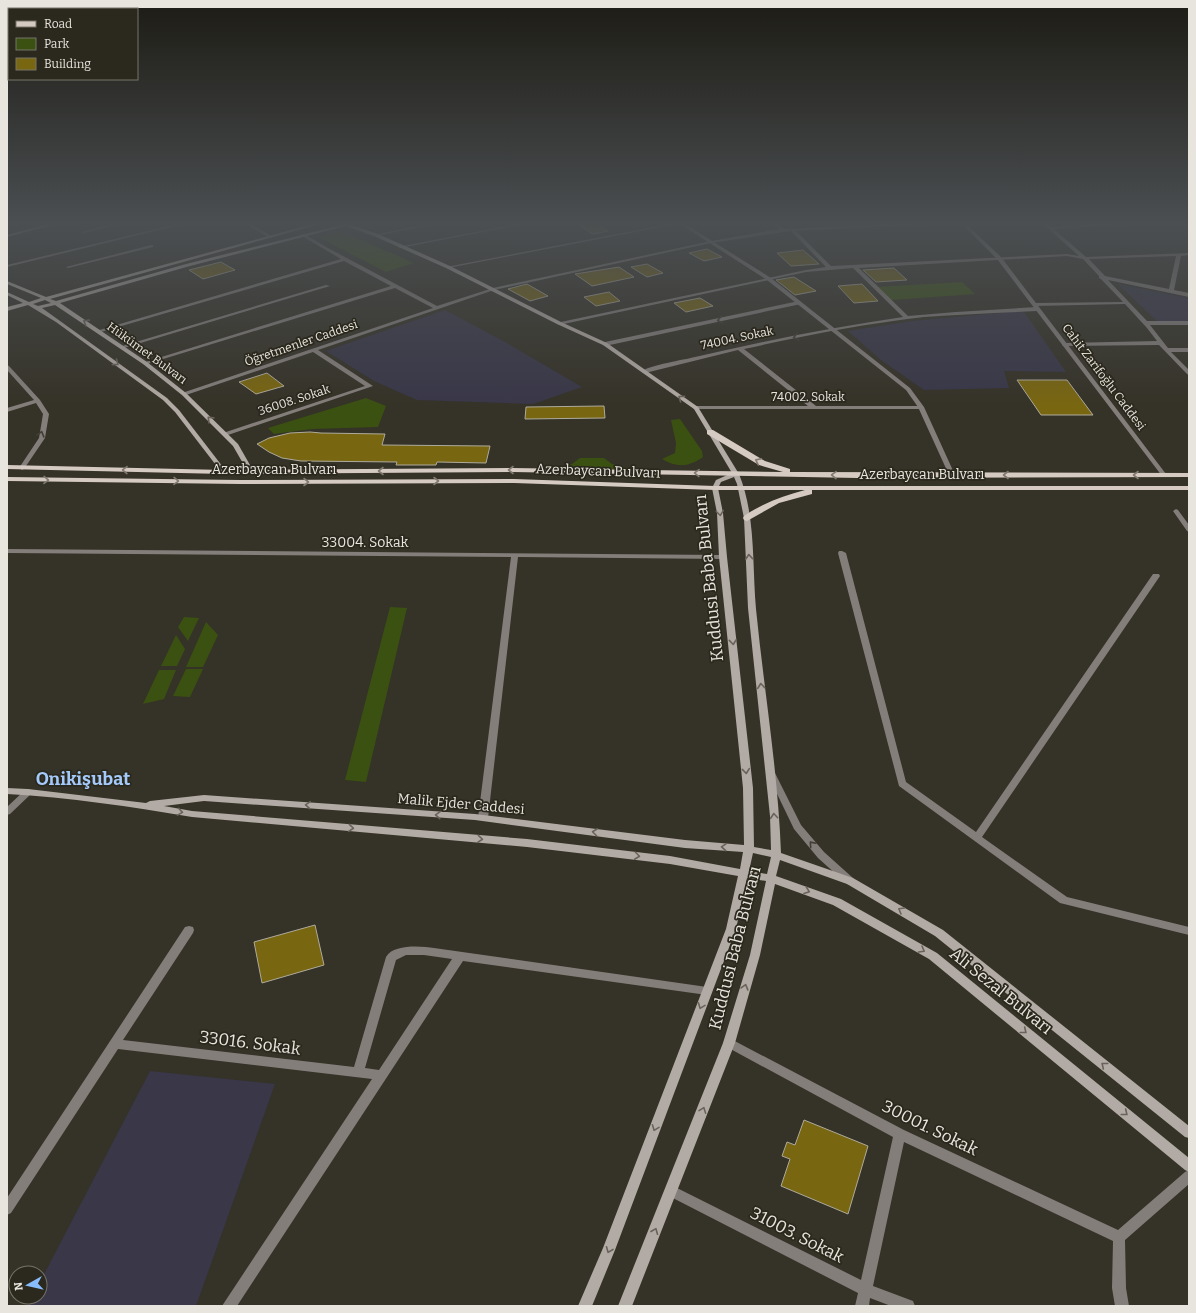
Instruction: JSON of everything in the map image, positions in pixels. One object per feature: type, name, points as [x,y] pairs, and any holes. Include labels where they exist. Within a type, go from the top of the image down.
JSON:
[{"type":"main road","name":"Hükümet Bulvarı","points":[[10,283],[46,297],[145,363],[184,394],[236,445],[251,472]]},
{"type":"main road","points":[[7,309],[27,302],[97,283]]},
{"type":"main road","points":[[38,308],[126,283]]},
{"type":"main road","points":[[481,283],[604,344],[645,371],[696,408],[736,474]]},
{"type":"main road","name":"Hükümet Bulvarı","points":[[7,293],[38,308],[165,398],[177,411],[224,472]]},
{"type":"main road","points":[[710,432],[762,463],[779,469],[809,475],[1189,475]]},
{"type":"main road","name":"Azerbaycan Bulvarı","points":[[7,467],[224,472],[517,470],[809,475]]},
{"type":"main road","name":"Kuddusi Baba Bulvarı","points":[[585,1306],[609,1250],[731,929],[749,849],[748,788],[723,557],[720,513],[715,488],[718,480],[736,474],[747,518],[752,608],[775,816],[776,855],[770,878],[766,911],[757,948],[729,1043],[625,1306]]},
{"type":"main road","name":"Azerbaycan Bulvarı","points":[[7,479],[240,482],[514,481],[715,488],[1189,488]]},
{"type":"main road","points":[[747,518],[759,508],[778,500],[826,488]]},
{"type":"main road","name":"Malik Ejder Caddesi","points":[[7,791],[141,805],[192,814],[527,843],[670,860],[770,878]]},
{"type":"main road","name":"Malik Ejder Caddesi","points":[[141,805],[204,798],[483,818],[685,844],[749,849],[776,855]]},
{"type":"main road","name":"Ali Sezal Bulvarı","points":[[776,855],[850,881],[939,933],[1189,1133]]},
{"type":"main road","name":"Ali Sezal Bulvarı","points":[[770,878],[838,902],[933,956],[1189,1166]]},
{"type":"street","points":[[99,331],[262,283]]},
{"type":"street","points":[[390,283],[437,308]]},
{"type":"street","name":"Öğretmenler Caddesi","points":[[184,394],[493,289],[520,283]]},
{"type":"street","points":[[559,323],[749,283]]},
{"type":"street","points":[[774,283],[908,389],[921,407],[952,475]]},
{"type":"street","points":[[872,283],[907,318]]},
{"type":"street","name":"Cahit Zarifoğlu Caddesi","points":[[1018,283],[1164,475]]},
{"type":"street","points":[[1107,283],[1145,323],[1166,350],[1189,373]]},
{"type":"street","points":[[1130,283],[1189,295]]},
{"type":"street","points":[[1171,292],[1173,283]]},
{"type":"street","points":[[122,347],[328,286]]},
{"type":"street","points":[[145,363],[395,286]]},
{"type":"street","points":[[604,344],[799,303]]},
{"type":"street","name":"74004. Sokak","points":[[645,371],[740,348],[907,318],[1036,307],[1126,303]]},
{"type":"street","points":[[1145,323],[1189,323]]},
{"type":"street","points":[[1065,345],[1162,344]]},
{"type":"street","points":[[740,348],[815,408]]},
{"type":"street","name":"36008. Sokak","points":[[225,434],[370,386],[314,350]]},
{"type":"street","points":[[1166,350],[1189,350]]},
{"type":"street","points":[[7,367],[38,401],[46,414],[42,438],[22,468]]},
{"type":"street","points":[[7,410],[38,401]]},
{"type":"street","name":"74002. Sokak","points":[[696,408],[921,407]]},
{"type":"street","points":[[1176,511],[1189,530]]},
{"type":"street","name":"33004. Sokak","points":[[7,551],[723,557]]},
{"type":"street","points":[[842,553],[902,784],[1064,900],[1189,931]]},
{"type":"street","points":[[483,818],[515,556]]},
{"type":"street","points":[[977,837],[1156,576]]},
{"type":"street","points":[[769,768],[797,827],[821,855],[850,881]]},
{"type":"street","points":[[7,812],[28,792]]},
{"type":"street","points":[[7,1209],[189,930]]},
{"type":"street","points":[[358,1073],[391,957],[398,952],[409,950],[460,956],[707,991]]},
{"type":"street","points":[[229,1306],[460,956]]},
{"type":"street","name":"30001. Sokak","points":[[729,1043],[900,1134],[1119,1237]]},
{"type":"street","name":"33016. Sokak","points":[[115,1044],[381,1075]]},
{"type":"street","points":[[862,1306],[900,1134]]},
{"type":"street","points":[[1122,1306],[1119,1288],[1119,1237],[1189,1176]]},
{"type":"street","name":"31003. Sokak","points":[[671,1191],[866,1290],[908,1306]]},
{"type":"shaded area","points":[[1118,284],[1189,298],[1189,322],[1159,323]]},
{"type":"shaded area","points":[[445,310],[505,342],[582,387],[533,404],[417,400],[374,381],[326,351]]},
{"type":"shaded area","points":[[1020,311],[1025,313],[1066,372],[1004,371],[1009,388],[924,390],[881,360],[848,331],[912,321]]},
{"type":"shaded area","points":[[150,1071],[275,1084],[196,1306],[28,1306],[48,1305],[48,1267]]},
{"type":"green space","points":[[963,283],[975,294],[891,300],[876,287]]},
{"type":"green space","points":[[366,398],[386,406],[378,427],[312,429],[274,434],[268,428]]},
{"type":"green space","points":[[680,419],[702,451],[703,457],[693,463],[683,465],[673,464],[662,459],[675,453],[676,443],[671,420]]},
{"type":"green space","points":[[580,458],[604,458],[612,464],[634,469],[555,469],[572,464]]},
{"type":"green space","points":[[390,607],[407,608],[366,782],[345,780]]},
{"type":"green space","points":[[184,617],[199,618],[188,641],[178,627]]},
{"type":"green space","points":[[206,622],[218,635],[203,667],[186,667]]},
{"type":"green space","points":[[176,635],[185,649],[177,666],[161,666]]},
{"type":"green space","points":[[186,669],[203,669],[190,697],[173,696]]},
{"type":"green space","points":[[159,670],[176,670],[164,699],[143,704]]},
{"type":"building","points":[[588,283],[605,283],[592,286]]},
{"type":"building","points":[[780,283],[804,283],[816,291],[795,295]]},
{"type":"building","points":[[527,284],[548,296],[530,301],[508,289]]},
{"type":"building","points":[[862,284],[878,301],[854,303],[838,286]]},
{"type":"building","points":[[609,292],[620,301],[596,306],[584,297]]},
{"type":"building","points":[[700,298],[713,306],[686,312],[674,303]]},
{"type":"building","points":[[267,373],[284,386],[256,394],[239,382]]},
{"type":"building","points":[[1017,380],[1067,380],[1093,415],[1041,415]]},
{"type":"building","points":[[604,406],[605,418],[525,419],[526,407]]},
{"type":"building","points":[[310,432],[385,434],[382,445],[490,446],[486,463],[437,462],[436,465],[396,465],[397,462],[301,461],[282,458],[257,444],[269,438],[290,433]]},
{"type":"building","points":[[315,925],[324,965],[262,983],[254,942]]},
{"type":"building","points":[[804,1120],[868,1146],[848,1214],[781,1186],[790,1159],[782,1156],[787,1142],[795,1145]]},
{"type":"district","name":"Onikişubat","points":[[83,779]]}]
